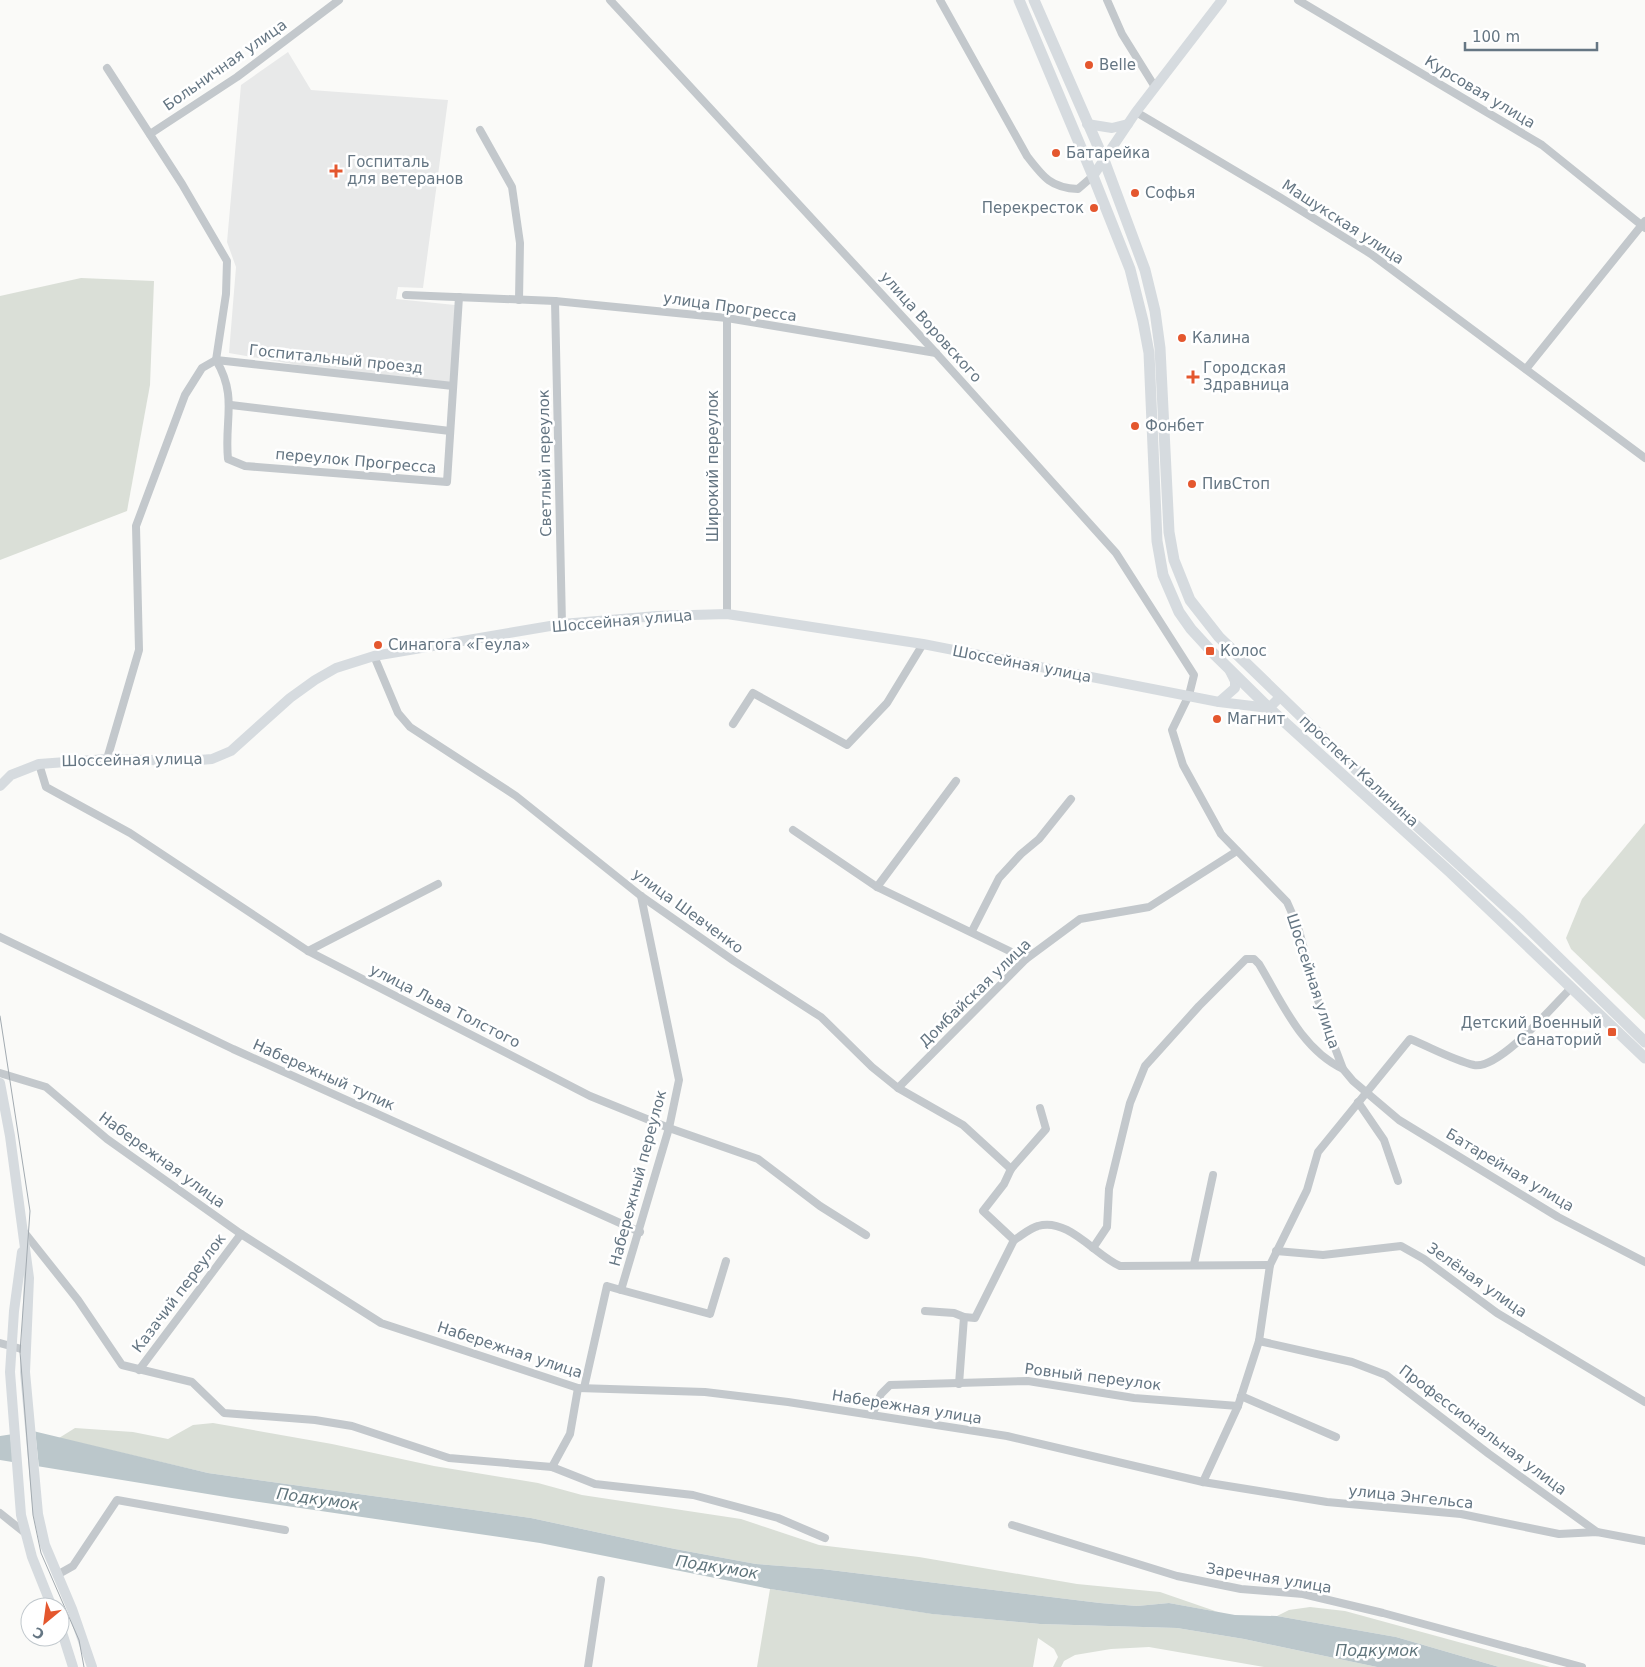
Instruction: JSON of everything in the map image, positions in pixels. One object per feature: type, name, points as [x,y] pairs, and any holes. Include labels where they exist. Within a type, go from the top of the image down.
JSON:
[{"type":"main road","name":"проспект Калинина","points":[[1019,0],[1130,269],[1150,353],[1155,509],[1163,575],[1179,612],[1191,629],[1269,708],[1452,873],[1645,1058]]},
{"type":"main road","name":"проспект Калинина","points":[[1034,0],[1104,160],[1145,270],[1155,310],[1160,348],[1169,532],[1176,567],[1190,600],[1203,620],[1280,697],[1519,918],[1645,1042]]},
{"type":"main road","points":[[1093,176],[1136,112],[1222,0]]},
{"type":"main road","points":[[1087,124],[1112,128],[1128,124]]},
{"type":"main road","name":"Шоссейная улица","points":[[0,786],[11,775],[39,764],[107,759],[187,761],[212,759],[231,750],[290,698],[315,680],[336,668],[374,656],[562,624],[657,616],[727,614],[923,644],[1219,702],[1269,708]]},
{"type":"main road","points":[[1219,702],[1235,688],[1235,681],[1228,668]]},
{"type":"main road","points":[[1269,708],[1280,697]]},
{"type":"main road","points":[[0,1083],[24,1232],[29,1278],[25,1372],[38,1514],[45,1545],[72,1608],[92,1667]]},
{"type":"main road","points":[[24,1232],[11,1346],[10,1372],[21,1516],[32,1557],[48,1597]]},
{"type":"main road","points":[[68,1647],[73,1667]]},
{"type":"street","name":"Больничная улица","points":[[150,134],[237,78],[339,0]]},
{"type":"street","name":"улица Воровского","points":[[610,0],[936,353],[1116,552],[1194,675],[1189,695]]},
{"type":"street","points":[[940,0],[1027,156],[1041,174],[1061,188],[1078,189],[1093,176]]},
{"type":"street","points":[[1107,0],[1122,34],[1155,87]]},
{"type":"street","name":"Курсовая улица","points":[[1298,0],[1542,145],[1642,224]]},
{"type":"street","points":[[107,68],[182,184],[227,261],[226,294],[216,360],[226,375],[230,404],[450,431]]},
{"type":"street","name":"Машукская улица","points":[[1136,112],[1371,254],[1645,458]]},
{"type":"street","points":[[480,130],[512,188],[520,243],[519,300]]},
{"type":"street","points":[[1526,369],[1642,224]]},
{"type":"street","name":"улица Прогресса","points":[[406,295],[555,301],[727,318],[936,353]]},
{"type":"street","name":"переулок Прогресса","points":[[230,404],[226,440],[228,458],[245,466],[447,482],[459,297]]},
{"type":"street","name":"Светлый переулок","points":[[555,301],[562,624]]},
{"type":"street","name":"Широкий переулок","points":[[727,318],[727,614]]},
{"type":"street","points":[[107,759],[138,650],[136,526],[185,395],[202,368],[216,360]]},
{"type":"street","name":"Госпитальный проезд","points":[[216,360],[453,386]]},
{"type":"street","points":[[733,724],[753,693],[848,746],[887,702],[923,644]]},
{"type":"street","name":"улица Шевченко","points":[[374,656],[398,713],[410,727],[516,796],[641,896],[734,961],[821,1017],[872,1068],[898,1088],[963,1125],[1011,1169]]},
{"type":"street","name":"Шоссейная улица","points":[[1189,695],[1172,730],[1183,765],[1221,834],[1287,902],[1298,927],[1321,1011],[1343,1069],[1365,1094]]},
{"type":"street","name":"улица Льва Толстого","points":[[39,764],[46,787],[130,832],[308,951],[590,1096],[669,1128],[758,1159],[820,1206],[866,1235]]},
{"type":"street","points":[[877,887],[956,781]]},
{"type":"street","points":[[972,931],[999,878],[1021,854],[1039,839],[1071,798]]},
{"type":"street","points":[[793,830],[877,887],[972,931],[1026,959]]},
{"type":"street","name":"Домбайская улица","points":[[898,1088],[1026,959],[1080,918],[1149,907],[1237,851]]},
{"type":"street","points":[[308,951],[438,884]]},
{"type":"street","name":"Набережный переулок","points":[[621,1290],[640,1232],[669,1128],[679,1080],[641,896]]},
{"type":"street","name":"Набережный тупик","points":[[0,937],[233,1050],[640,1232]]},
{"type":"street","name":"Шоссейная улица","points":[[1093,1248],[1108,1227],[1108,1189],[1130,1103],[1145,1066],[1199,1006],[1246,959],[1254,959],[1309,1044],[1329,1062],[1343,1069]]},
{"type":"street","points":[[1203,1482],[1238,1406],[1259,1341],[1270,1265],[1307,1190],[1318,1152],[1410,1039],[1476,1065],[1495,1059],[1523,1038],[1571,988]]},
{"type":"street","name":"Набережная улица","points":[[0,1074],[46,1087],[106,1139],[241,1234],[381,1323],[581,1388],[705,1392],[788,1402],[1007,1436],[1203,1482]]},
{"type":"street","name":"Батарейная улица","points":[[1365,1094],[1399,1120],[1558,1217],[1645,1262]]},
{"type":"street","points":[[1358,1102],[1384,1140],[1398,1181]]},
{"type":"street","points":[[1014,1240],[983,1211],[1004,1184],[1011,1169],[1046,1129],[1040,1108]]},
{"type":"street","points":[[1194,1264],[1214,1175]]},
{"type":"street","points":[[925,1311],[954,1313],[964,1318],[975,1318],[1014,1240],[1038,1225],[1054,1226],[1082,1237],[1109,1262],[1120,1266],[1194,1264],[1270,1265]]},
{"type":"street","points":[[24,1232],[78,1300],[122,1366],[192,1382],[224,1413],[314,1420],[352,1426],[448,1458],[552,1467],[595,1484],[693,1495],[778,1518],[825,1538]]},
{"type":"street","name":"Казачий переулок","points":[[139,1370],[241,1234]]},
{"type":"street","name":"Зелёная улица","points":[[1276,1250],[1323,1255],[1401,1246],[1424,1259],[1497,1313],[1645,1402]]},
{"type":"street","name":"Набережный переулок","points":[[552,1467],[570,1434],[607,1286],[710,1314],[726,1261]]},
{"type":"street","points":[[959,1384],[964,1318]]},
{"type":"street","name":"Профессиональная улица","points":[[1259,1341],[1352,1362],[1386,1375],[1489,1454],[1597,1532]]},
{"type":"street","points":[[0,1343],[25,1350]]},
{"type":"street","name":"Ровный переулок","points":[[872,1415],[881,1394],[890,1385],[1028,1381],[1134,1398],[1238,1406]]},
{"type":"street","points":[[1241,1396],[1336,1437]]},
{"type":"street","name":"улица Энгельса","points":[[1203,1482],[1327,1502],[1461,1514],[1559,1534],[1597,1532],[1645,1541]]},
{"type":"street","points":[[57,1575],[73,1566],[117,1500],[285,1530]]},
{"type":"street","points":[[0,1513],[25,1533]]},
{"type":"street","name":"Заречная улица","points":[[1012,1525],[1177,1576],[1242,1588],[1303,1594],[1383,1613],[1582,1667]]},
{"type":"street","points":[[588,1667],[601,1580]]},
{"type":"shaded area","name":"Госпиталь для ветеранов","points":[[288,52],[311,90],[448,100],[423,288],[398,287],[396,299],[455,305],[450,385],[315,368],[229,353],[236,267],[227,242],[241,85]]},
{"type":"shaded area","points":[[81,278],[154,281],[150,385],[127,511],[0,560],[0,296]]},
{"type":"shaded area","points":[[1645,823],[1645,1020],[1571,949],[1566,938],[1582,899]]},
{"type":"shaded area","points":[[213,1423],[332,1444],[434,1466],[538,1483],[582,1495],[741,1519],[819,1545],[919,1557],[1077,1584],[1160,1592],[1218,1612],[1169,1603],[1137,1606],[1100,1603],[822,1569],[756,1564],[675,1549],[531,1518],[208,1473],[59,1438],[75,1428],[133,1432],[168,1439],[193,1425]]},
{"type":"shaded area","points":[[770,1589],[933,1614],[1040,1624],[1177,1628],[1244,1639],[1377,1667],[1264,1667],[1149,1647],[1111,1649],[1075,1655],[1064,1661],[1061,1667],[1053,1667],[1058,1657],[1054,1649],[1038,1638],[1033,1667],[757,1667]]},
{"type":"shaded area","points":[[1310,1607],[1345,1611],[1550,1667],[1499,1667],[1396,1637],[1277,1616],[1289,1610]]},
{"type":"water","name":"Подкумок","points":[[33,1431],[208,1473],[531,1518],[675,1549],[756,1564],[822,1569],[1100,1603],[1137,1606],[1169,1603],[1235,1615],[1277,1616],[1396,1637],[1499,1667],[1377,1667],[1244,1639],[1177,1628],[1040,1624],[932,1614],[770,1589],[540,1543],[232,1498],[0,1460],[0,1436]]},
{"type":"pier","points":[[35,1429],[39,1468],[13,1464],[10,1432]]},
{"type":"tram line","points":[[0,1016],[30,1211],[20,1352],[33,1515],[41,1553],[79,1640],[84,1667]]},
{"type":"place","name":"Belle","points":[[1089,65]]},
{"type":"place","name":"Батарейка","points":[[1056,153]]},
{"type":"place","name":"Госпиталь для ветеранов","points":[[336,171]]},
{"type":"place","name":"Софья","points":[[1135,193]]},
{"type":"place","name":"Перекресток","points":[[1094,208]]},
{"type":"place","name":"Калина","points":[[1182,338]]},
{"type":"place","name":"Городская Здравница","points":[[1193,377]]},
{"type":"place","name":"Фонбет","points":[[1135,426]]},
{"type":"place","name":"ПивСтоп","points":[[1192,484]]},
{"type":"place","name":"Синагога «Геула»","points":[[378,645]]},
{"type":"place","name":"Колос","points":[[1210,651]]},
{"type":"place","name":"Магнит","points":[[1217,719]]},
{"type":"place","name":"Детский Военный Санаторий","points":[[1612,1032]]}]
